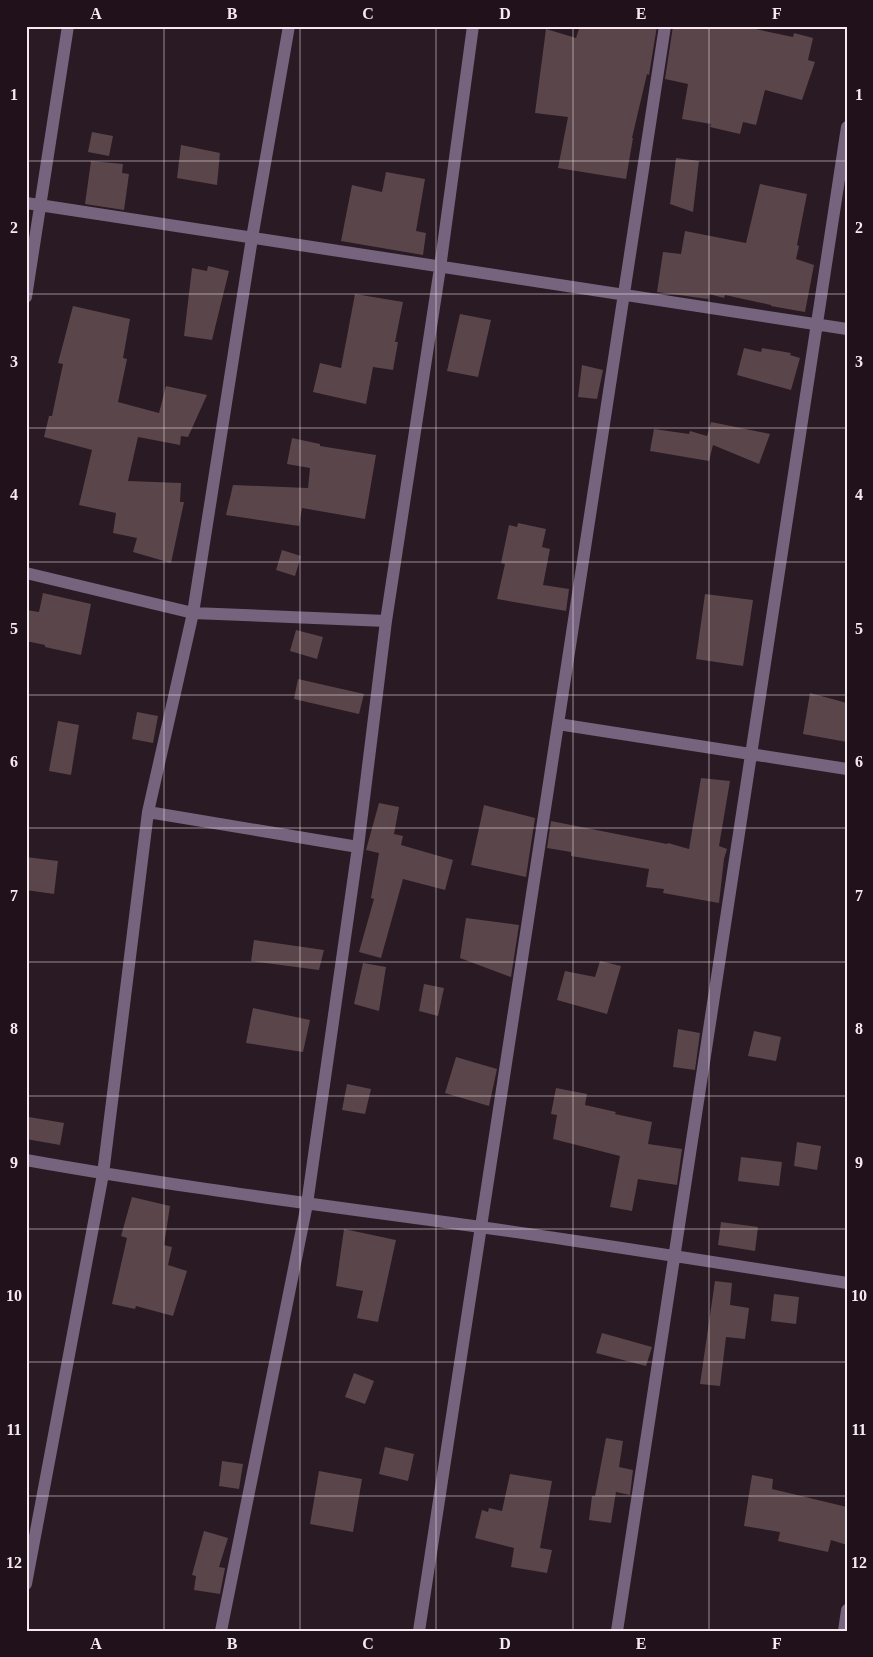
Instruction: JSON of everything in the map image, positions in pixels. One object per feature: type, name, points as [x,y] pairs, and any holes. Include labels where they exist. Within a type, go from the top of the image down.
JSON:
[{"type":"street","points":[[26,297],[68,26]]},
{"type":"street","points":[[26,1584],[103,1174],[148,812],[193,613],[252,238],[289,26]]},
{"type":"street","points":[[221,1631],[307,1204],[358,847],[386,621],[440,268],[473,26]]},
{"type":"street","points":[[419,1631],[665,26]]},
{"type":"street","points":[[617,1631],[847,127]]},
{"type":"street","points":[[26,203],[847,329]]},
{"type":"street","points":[[26,574],[193,613],[386,621]]},
{"type":"street","points":[[558,724],[847,769]]},
{"type":"street","points":[[148,812],[358,847]]},
{"type":"street","points":[[26,1160],[103,1174],[481,1227],[847,1283]]},
{"type":"street","points":[[844,1631],[847,1610]]},
{"type":"building","points":[[580,26],[657,26],[649,75],[647,74],[632,138],[626,179],[558,168],[568,117],[535,113],[546,29],[576,38]]},
{"type":"building","points":[[673,26],[741,26],[793,37],[794,33],[813,38],[808,60],[815,62],[802,100],[765,90],[756,125],[743,122],[740,134],[710,127],[711,124],[682,119],[688,84],[665,79]]},
{"type":"building","points":[[92,132],[113,136],[109,156],[88,152]]},
{"type":"building","points":[[181,145],[220,153],[217,185],[177,178]]},
{"type":"building","points":[[676,158],[699,161],[693,212],[670,204]]},
{"type":"building","points":[[91,161],[123,164],[122,173],[129,174],[124,210],[85,204]]},
{"type":"building","points":[[386,172],[425,179],[416,231],[426,233],[423,255],[341,241],[352,185],[382,192]]},
{"type":"building","points":[[760,184],[807,194],[796,259],[814,265],[805,312],[725,295],[724,298],[709,294],[708,299],[657,292],[663,252],[681,254],[685,231],[746,243]]},
{"type":"building","points":[[208,266],[229,271],[212,340],[184,336],[192,268],[207,271]]},
{"type":"building","points":[[355,294],[403,302],[395,342],[398,342],[393,370],[373,367],[366,404],[313,392],[320,363],[341,368]]},
{"type":"building","points":[[73,306],[130,319],[123,358],[127,359],[118,402],[159,413],[166,386],[207,395],[188,437],[181,436],[180,445],[138,437],[128,481],[181,483],[180,502],[184,502],[171,563],[133,552],[137,538],[113,533],[116,513],[79,505],[92,450],[44,437],[49,416],[52,416],[63,364],[58,363]]},
{"type":"building","points":[[460,314],[491,320],[478,377],[447,371]]},
{"type":"building","points":[[744,348],[761,352],[762,348],[791,353],[790,355],[800,358],[791,390],[737,375]]},
{"type":"building","points":[[582,365],[603,370],[597,399],[578,397]]},
{"type":"building","points":[[711,422],[770,434],[759,464],[713,445],[709,461],[650,451],[654,429],[689,434],[690,431],[707,436]]},
{"type":"building","points":[[292,438],[320,444],[320,446],[376,455],[365,519],[302,508],[299,526],[226,515],[233,485],[308,488],[310,468],[287,464]]},
{"type":"building","points":[[518,523],[546,529],[542,547],[550,549],[543,585],[569,589],[566,611],[497,599],[505,564],[501,563],[509,525],[517,527]]},
{"type":"building","points":[[282,550],[301,556],[295,576],[276,570]]},
{"type":"building","points":[[43,593],[91,604],[81,655],[26,641],[26,610],[39,612]]},
{"type":"building","points":[[705,594],[753,600],[743,666],[696,659]]},
{"type":"building","points":[[296,630],[323,637],[317,659],[290,651]]},
{"type":"building","points":[[298,679],[364,694],[359,714],[294,699]]},
{"type":"building","points":[[810,693],[847,703],[847,742],[803,734]]},
{"type":"building","points":[[137,712],[158,716],[153,743],[132,739]]},
{"type":"building","points":[[58,721],[79,725],[71,775],[49,771]]},
{"type":"building","points":[[701,778],[730,781],[719,846],[727,849],[724,859],[719,903],[663,893],[664,889],[646,887],[649,869],[571,856],[571,852],[547,848],[551,821],[668,843],[689,849]]},
{"type":"building","points":[[379,803],[399,807],[394,834],[403,836],[401,845],[453,860],[445,890],[403,879],[381,958],[359,952],[374,899],[371,898],[379,853],[366,850]]},
{"type":"building","points":[[484,805],[535,818],[526,877],[471,865]]},
{"type":"building","points":[[26,857],[58,861],[54,894],[26,890]]},
{"type":"building","points":[[466,918],[519,925],[511,977],[460,958]]},
{"type":"building","points":[[254,940],[324,950],[319,970],[251,961]]},
{"type":"building","points":[[600,961],[621,966],[607,1014],[557,1000],[565,971],[595,977]]},
{"type":"building","points":[[363,963],[386,967],[379,1011],[354,1004]]},
{"type":"building","points":[[424,984],[444,988],[438,1016],[419,1011]]},
{"type":"building","points":[[253,1008],[310,1020],[303,1052],[246,1043]]},
{"type":"building","points":[[678,1029],[700,1033],[695,1070],[673,1067]]},
{"type":"building","points":[[754,1031],[781,1037],[776,1061],[748,1056]]},
{"type":"building","points":[[456,1057],[497,1069],[489,1106],[445,1093]]},
{"type":"building","points":[[347,1084],[371,1089],[365,1114],[342,1110]]},
{"type":"building","points":[[556,1088],[587,1094],[585,1105],[652,1122],[648,1144],[682,1149],[677,1185],[638,1179],[632,1211],[610,1207],[620,1156],[553,1139],[557,1115],[551,1114]]},
{"type":"building","points":[[29,1117],[64,1123],[60,1145],[26,1139]]},
{"type":"building","points":[[797,1142],[821,1146],[817,1170],[794,1166]]},
{"type":"building","points":[[741,1157],[782,1162],[779,1186],[738,1181]]},
{"type":"building","points":[[132,1197],[170,1206],[164,1245],[172,1247],[168,1265],[187,1271],[173,1316],[136,1306],[135,1309],[112,1304],[127,1238],[121,1236]]},
{"type":"building","points":[[721,1222],[758,1227],[755,1251],[718,1245]]},
{"type":"building","points":[[344,1229],[396,1240],[378,1322],[357,1318],[363,1291],[336,1286]]},
{"type":"building","points":[[715,1281],[732,1283],[730,1305],[749,1308],[745,1339],[726,1337],[720,1386],[700,1384]]},
{"type":"building","points":[[774,1294],[799,1297],[796,1324],[771,1321]]},
{"type":"building","points":[[602,1333],[652,1347],[646,1366],[596,1353]]},
{"type":"building","points":[[354,1373],[374,1381],[365,1404],[345,1397]]},
{"type":"building","points":[[606,1438],[623,1441],[619,1467],[633,1470],[630,1495],[616,1492],[611,1523],[589,1520],[592,1496],[595,1496]]},
{"type":"building","points":[[385,1447],[414,1454],[408,1481],[379,1474]]},
{"type":"building","points":[[222,1461],[243,1464],[239,1489],[219,1486]]},
{"type":"building","points":[[319,1471],[362,1479],[353,1532],[310,1524]]},
{"type":"building","points":[[510,1474],[552,1481],[540,1548],[552,1550],[547,1573],[511,1567],[514,1548],[475,1538],[482,1510],[488,1512],[489,1508],[502,1511]]},
{"type":"building","points":[[752,1475],[773,1479],[772,1489],[847,1507],[847,1545],[831,1540],[828,1552],[778,1541],[780,1532],[744,1526]]},
{"type":"building","points":[[204,1531],[228,1538],[219,1567],[225,1568],[220,1594],[194,1590],[196,1576],[192,1575]]}]
